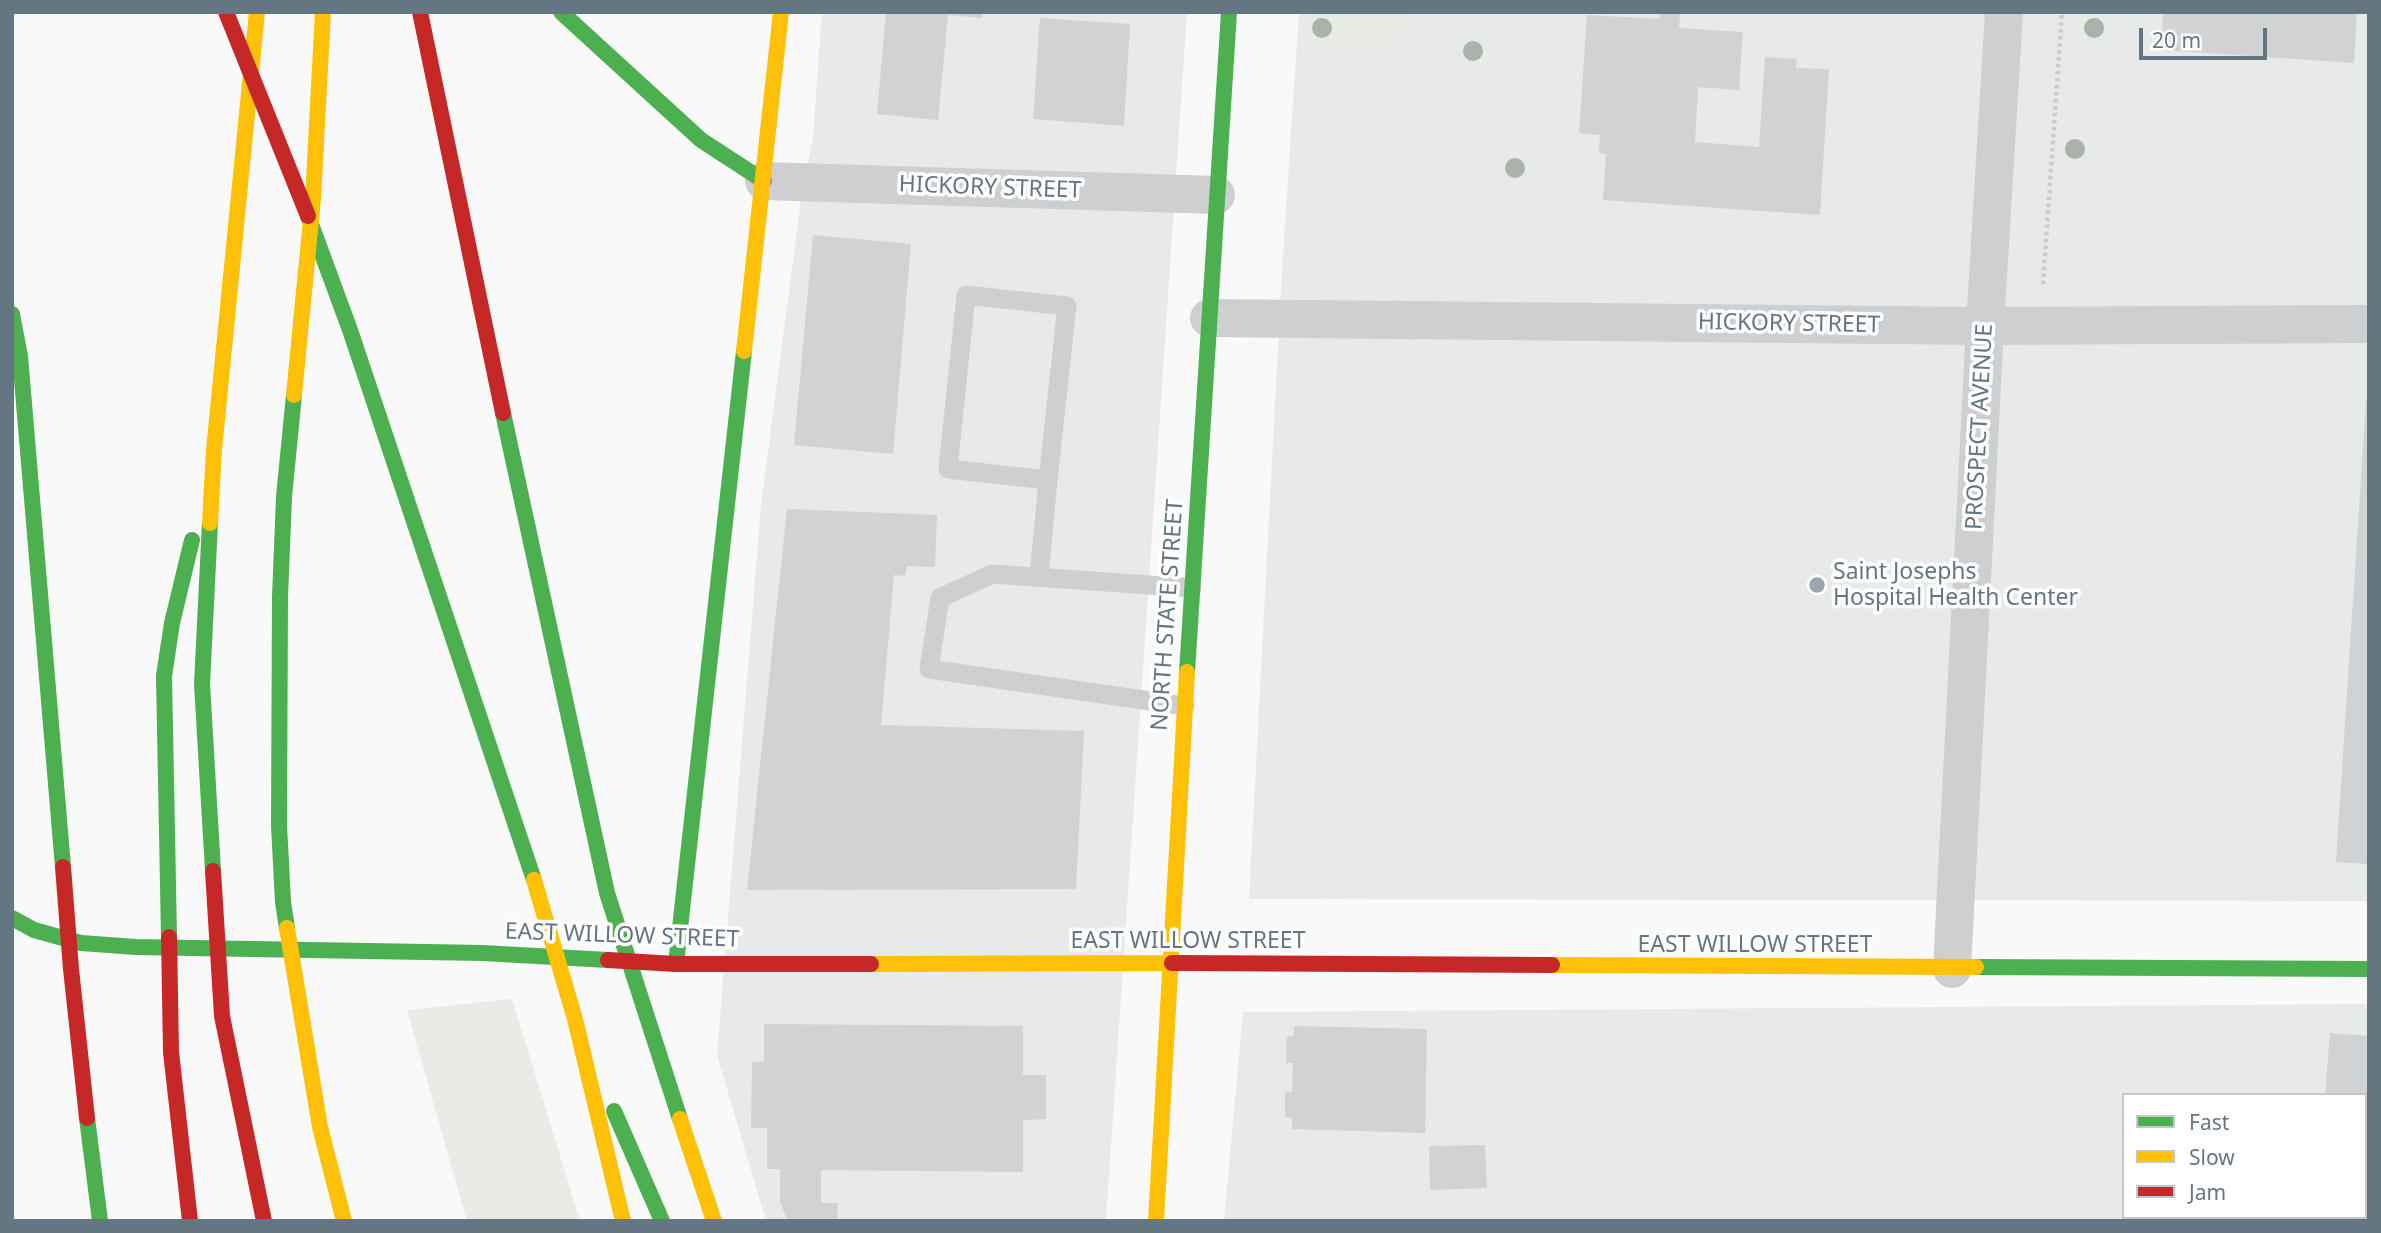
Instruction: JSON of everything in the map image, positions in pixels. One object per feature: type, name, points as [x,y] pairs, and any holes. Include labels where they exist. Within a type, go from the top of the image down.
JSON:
[{"type":"main road","points":[[226,12],[319,244],[350,330],[534,881],[575,1019],[623,1221]]},
{"type":"main road","points":[[257,12],[214,450],[202,684],[222,1016],[264,1221]]},
{"type":"main road","points":[[323,12],[313,199],[284,497],[280,597],[279,811],[283,902],[320,1128],[344,1221]]},
{"type":"main road","points":[[420,12],[532,552],[607,893],[714,1221]]},
{"type":"main road","points":[[561,12],[701,140],[764,181]]},
{"type":"main road","points":[[676,964],[781,12]]},
{"type":"main road","name":"NORTH STATE STREET","points":[[1156,1221],[1228,12]]},
{"type":"main road","points":[[12,314],[20,356],[57,770],[71,969],[100,1221]]},
{"type":"main road","points":[[190,1221],[170,1052],[164,676],[172,623],[214,450]]},
{"type":"main road","name":"EAST WILLOW STREET","points":[[12,918],[34,930],[81,943],[136,947],[483,953],[676,964],[1170,963],[2369,969]]},
{"type":"main road","points":[[575,1019],[662,1221]]},
{"type":"street","name":"PROSPECT AVENUE","points":[[1952,969],[2004,12]]},
{"type":"street","name":"HICKORY STREET","points":[[764,181],[1216,195]]},
{"type":"street","name":"HICKORY STREET","points":[[1209,318],[1985,326],[2369,324]]},
{"type":"lane","points":[[1039,578],[1068,306],[966,295],[948,469],[1048,480]]},
{"type":"lane","points":[[1185,706],[929,669],[940,598],[992,574],[1192,588]]},
{"type":"path","points":[[2040,326],[2062,12]]},
{"type":"shaded area","points":[[822,12],[1187,12],[1106,1221],[766,1221],[717,1055],[761,505],[802,192],[813,137]]},
{"type":"shaded area","name":"Saint Josephs Hospital Health Center","points":[[1299,12],[2369,12],[2369,901],[1249,899],[1282,270]]},
{"type":"shaded area","points":[[1313,12],[1407,12],[1386,59],[1311,53]]},
{"type":"shaded area","points":[[512,999],[580,1221],[467,1221],[407,1010]]},
{"type":"shaded area","points":[[2369,1004],[2369,1221],[1224,1221],[1243,1012]]},
{"type":"building","points":[[886,12],[983,12],[982,18],[948,15],[938,120],[877,114]]},
{"type":"building","points":[[1660,12],[1680,14],[1679,28],[1743,32],[1739,90],[1698,87],[1695,142],[1759,147],[1765,57],[1797,59],[1796,68],[1829,69],[1820,215],[1603,200],[1606,154],[1599,153],[1600,135],[1579,133],[1587,15],[1660,19]]},
{"type":"building","points":[[2163,12],[2357,12],[2354,63],[2161,50]]},
{"type":"building","points":[[1040,18],[1130,24],[1124,126],[1033,119]]},
{"type":"building","points":[[813,235],[911,244],[893,454],[794,445]]},
{"type":"building","points":[[2366,400],[2369,400],[2369,864],[2336,862]]},
{"type":"building","points":[[787,509],[937,515],[935,567],[907,566],[905,576],[894,575],[881,725],[1084,731],[1076,889],[747,890]]},
{"type":"building","points":[[764,1024],[1023,1026],[1023,1075],[1046,1075],[1046,1119],[1023,1120],[1023,1172],[821,1170],[821,1203],[838,1203],[837,1221],[788,1221],[780,1202],[780,1169],[767,1169],[767,1128],[751,1128],[752,1062],[764,1062]]},
{"type":"building","points":[[1294,1026],[1427,1029],[1425,1133],[1292,1129],[1292,1117],[1285,1117],[1285,1091],[1292,1092],[1293,1063],[1286,1063],[1287,1037],[1294,1036]]},
{"type":"building","points":[[2330,1033],[2369,1036],[2369,1221],[2321,1221],[2367,1219],[2367,1093],[2325,1093]]},
{"type":"building","points":[[1485,1145],[1487,1188],[1430,1190],[1429,1146]]},
{"type":"traffic: fast","points":[[561,12],[701,140],[764,181]]},
{"type":"traffic: fast","points":[[1187,672],[1229,12]]},
{"type":"traffic: fast","points":[[308,216],[350,330],[534,880]]},
{"type":"traffic: fast","points":[[12,314],[20,356],[63,867]]},
{"type":"traffic: fast","points":[[676,964],[744,351]]},
{"type":"traffic: fast","points":[[287,928],[279,825],[280,597],[284,497],[294,395]]},
{"type":"traffic: fast","points":[[503,413],[607,893],[680,1119]]},
{"type":"traffic: fast","points":[[210,523],[202,684],[213,871]]},
{"type":"traffic: fast","points":[[169,937],[164,676],[172,623],[192,540]]},
{"type":"traffic: fast","points":[[12,918],[34,930],[81,943],[136,947],[483,953],[608,960]]},
{"type":"traffic: fast","points":[[1976,967],[2369,969]]},
{"type":"traffic: fast","points":[[614,1111],[662,1221]]},
{"type":"traffic: fast","points":[[87,1118],[100,1221]]},
{"type":"traffic: slow","points":[[210,523],[214,450],[257,12]]},
{"type":"traffic: slow","points":[[294,395],[313,199],[323,12]]},
{"type":"traffic: slow","points":[[744,351],[781,12]]},
{"type":"traffic: slow","points":[[1156,1221],[1187,672]]},
{"type":"traffic: slow","points":[[534,880],[575,1019],[623,1221]]},
{"type":"traffic: slow","points":[[287,928],[320,1127],[344,1221]]},
{"type":"traffic: slow","points":[[871,964],[1172,963]]},
{"type":"traffic: slow","points":[[1552,965],[1976,967]]},
{"type":"traffic: slow","points":[[680,1119],[714,1221]]},
{"type":"traffic: jam","points":[[226,12],[308,216]]},
{"type":"traffic: jam","points":[[420,12],[503,413]]},
{"type":"traffic: jam","points":[[63,867],[87,1118]]},
{"type":"traffic: jam","points":[[213,871],[222,1016],[264,1221]]},
{"type":"traffic: jam","points":[[169,937],[171,1052],[190,1221]]},
{"type":"traffic: jam","points":[[608,960],[676,964],[871,964]]},
{"type":"traffic: jam","points":[[1172,963],[1552,965]]},
{"type":"place","name":"Saint Josephs Hospital Health Center","points":[[1817,585]]}]
